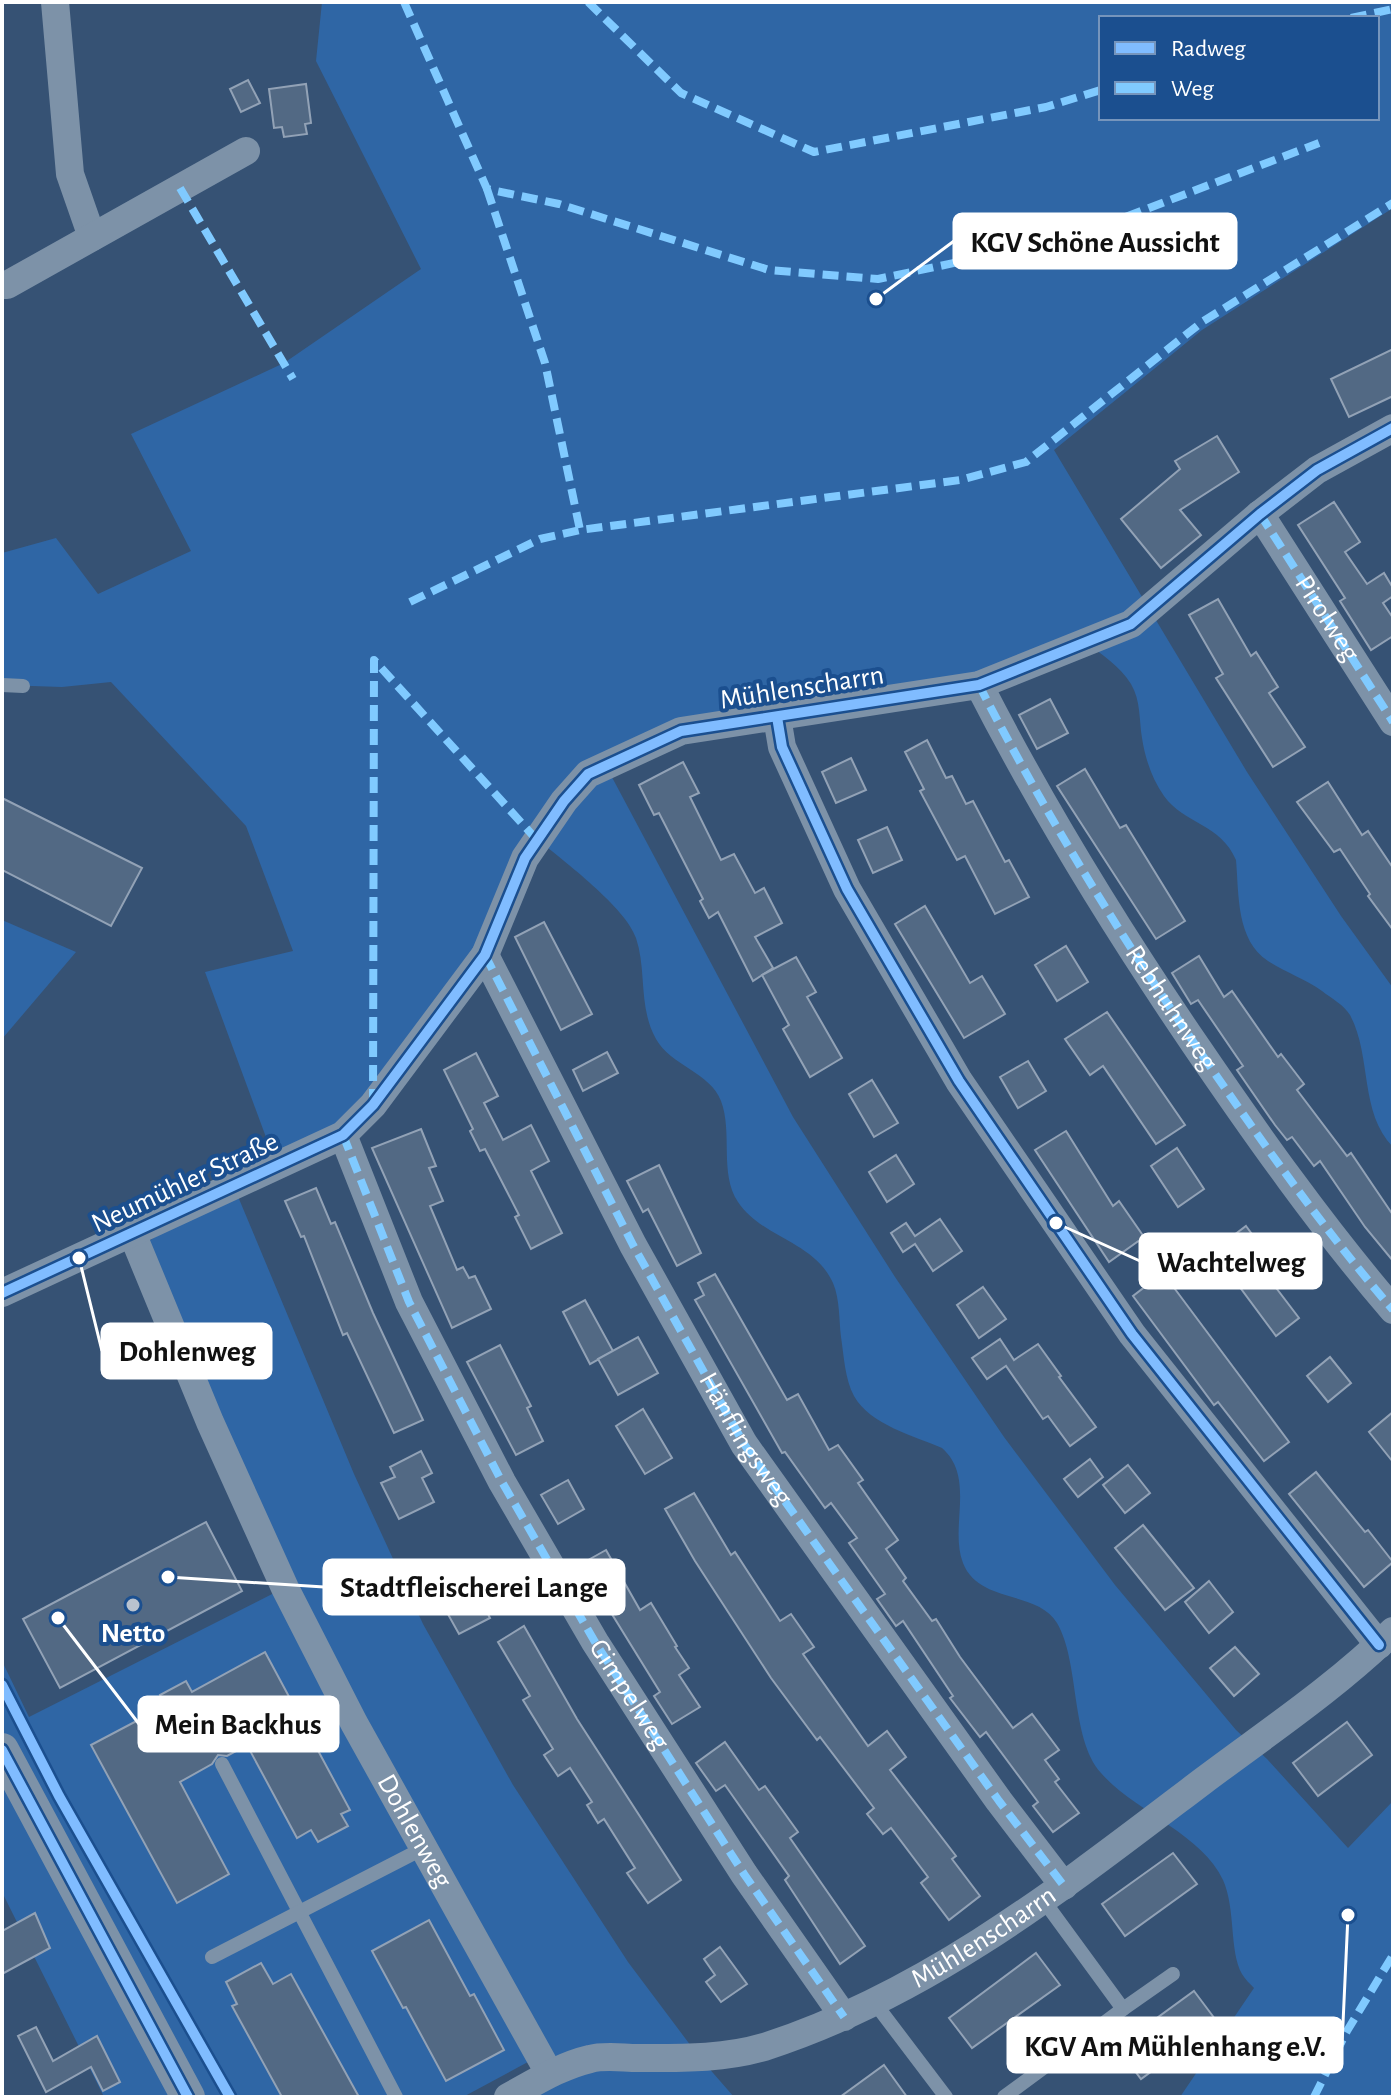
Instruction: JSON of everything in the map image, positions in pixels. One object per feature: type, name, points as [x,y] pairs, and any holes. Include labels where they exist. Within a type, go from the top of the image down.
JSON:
[{"type":"street","points":[[55,2],[70,174],[92,237]]},
{"type":"street","points":[[2,285],[7,285],[246,151]]},
{"type":"street","name":"Mühlenscharrn","points":[[343,1135],[373,1105],[485,955],[525,858],[564,801],[588,774],[681,731],[979,685],[1131,624],[1260,514],[1317,470],[1393,428]]},
{"type":"street","name":"Pirolweg","points":[[1260,514],[1393,722]]},
{"type":"street","name":"Rebhuhnweg","points":[[979,685],[1045,809],[1150,977],[1246,1120],[1393,1310]]},
{"type":"street","points":[[777,717],[782,747],[847,889],[959,1081],[1132,1334],[1386,1638]]},
{"type":"street","name":"Hänflingsweg","points":[[485,955],[633,1245],[744,1444],[999,1801],[1054,1894]]},
{"type":"street","name":"Neumühler Straße","points":[[2,1293],[343,1135]]},
{"type":"street","name":"Gimpelweg","points":[[343,1135],[409,1302],[502,1482],[603,1655],[744,1874],[844,2017]]},
{"type":"street","name":"Dohlenweg","points":[[132,1233],[210,1422],[285,1588],[422,1849],[549,2073]]},
{"type":"street","name":"Mühlenscharrn","points":[[508,2097],[549,2073],[592,2058],[700,2058],[761,2048],[844,2017],[874,2002],[933,1970],[1054,1894],[1290,1716],[1386,1638]]},
{"type":"street","points":[[2,1750],[188,2097]]},
{"type":"lane","points":[[2,685],[23,686]]},
{"type":"lane","points":[[222,1764],[396,2097]]},
{"type":"lane","points":[[212,1957],[422,1849]]},
{"type":"lane","points":[[1054,1894],[1123,2009]]},
{"type":"lane","points":[[1004,2097],[1173,1974]]},
{"type":"lane","points":[[874,2002],[946,2097]]},
{"type":"shaded area","points":[[322,2],[1393,2],[1393,208],[1202,330],[1054,450],[1247,772],[1341,916],[1393,988],[1393,1147],[1375,1117],[1357,1031],[1350,1015],[1322,991],[1268,961],[1250,941],[1241,915],[1236,860],[1212,831],[1182,813],[1164,796],[1147,761],[1138,704],[1131,684],[1116,666],[1085,642],[979,685],[777,717],[606,766],[793,1117],[895,1277],[1004,1437],[1115,1585],[1236,1730],[1267,1759],[1348,1848],[1393,1801],[1393,2097],[1180,2097],[1254,1988],[1238,1965],[1230,1904],[1223,1880],[1200,1849],[1115,1787],[1091,1758],[1084,1740],[1069,1658],[1057,1623],[1036,1605],[994,1591],[971,1576],[959,1549],[960,1488],[952,1460],[942,1448],[871,1415],[854,1396],[845,1368],[833,1283],[814,1258],[760,1224],[738,1202],[729,1178],[721,1101],[708,1083],[671,1056],[656,1039],[647,1014],[636,938],[607,899],[538,840],[485,955],[373,1105],[277,1167],[205,972],[293,951],[246,826],[111,682],[62,687],[2,685],[2,553],[56,538],[98,594],[191,551],[131,434],[284,363],[421,269],[316,61]]},
{"type":"shaded area","points":[[2,920],[76,952],[2,1039]]},
{"type":"shaded area","points":[[234,1187],[354,1474],[423,1624],[513,1785],[628,1962],[700,2058],[734,2097],[507,2097],[549,2073],[539,2056],[463,2097],[104,2097],[2,1892],[2,1661],[29,1717],[284,1588],[138,1248]]},
{"type":"building","points":[[248,80],[260,103],[241,112],[230,89]]},
{"type":"building","points":[[306,84],[311,123],[305,124],[307,134],[284,137],[282,127],[274,128],[269,89]]},
{"type":"building","points":[[1393,349],[1393,396],[1349,417],[1331,379]]},
{"type":"building","points":[[1217,436],[1239,472],[1180,510],[1201,535],[1161,568],[1121,519],[1180,469],[1175,461]]},
{"type":"building","points":[[1334,502],[1360,542],[1345,552],[1367,584],[1384,573],[1393,588],[1393,596],[1383,603],[1393,618],[1393,636],[1371,650],[1340,601],[1345,598],[1298,525]]},
{"type":"building","points":[[1218,599],[1251,656],[1256,652],[1278,687],[1269,693],[1305,747],[1273,767],[1216,678],[1223,674],[1189,615]]},
{"type":"building","points":[[1050,699],[1068,733],[1037,749],[1019,715]]},
{"type":"building","points":[[927,740],[946,778],[952,776],[966,804],[973,801],[1005,862],[1009,860],[1029,897],[995,914],[965,856],[957,860],[920,791],[924,789],[905,752]]},
{"type":"building","points":[[851,758],[866,790],[836,803],[822,772]]},
{"type":"building","points":[[683,762],[699,793],[690,797],[721,860],[734,854],[755,893],[764,888],[782,923],[755,937],[773,968],[753,981],[718,912],[709,918],[700,901],[703,899],[659,813],[654,815],[639,785]]},
{"type":"building","points":[[1085,769],[1120,828],[1126,825],[1185,921],[1156,939],[1057,786]]},
{"type":"building","points":[[1328,782],[1362,835],[1368,831],[1393,868],[1393,930],[1340,849],[1334,852],[1297,802]]},
{"type":"building","points":[[2,798],[142,868],[111,926],[2,870]]},
{"type":"building","points":[[887,827],[902,860],[873,873],[858,840]]},
{"type":"building","points":[[925,906],[970,983],[982,976],[1005,1014],[964,1038],[895,924]]},
{"type":"building","points":[[544,922],[592,1014],[561,1030],[515,937]]},
{"type":"building","points":[[1066,946],[1088,982],[1057,1001],[1035,965]]},
{"type":"building","points":[[1199,956],[1224,997],[1232,991],[1278,1057],[1281,1054],[1304,1084],[1297,1090],[1347,1156],[1351,1153],[1393,1215],[1393,1261],[1365,1227],[1320,1161],[1314,1166],[1292,1137],[1287,1140],[1275,1125],[1237,1070],[1243,1066],[1198,1000],[1191,1004],[1172,973]]},
{"type":"building","points":[[796,957],[816,992],[807,997],[842,1058],[810,1077],[783,1029],[789,1025],[762,975]]},
{"type":"building","points":[[1107,1012],[1185,1125],[1156,1144],[1103,1066],[1090,1075],[1065,1039]]},
{"type":"building","points":[[607,1052],[618,1073],[583,1091],[573,1070]]},
{"type":"building","points":[[476,1053],[498,1096],[484,1103],[503,1140],[531,1125],[549,1161],[531,1171],[562,1233],[531,1249],[515,1217],[519,1215],[485,1149],[480,1151],[470,1131],[473,1129],[444,1070]]},
{"type":"building","points":[[1028,1061],[1046,1091],[1018,1108],[1000,1077]]},
{"type":"building","points":[[872,1080],[898,1123],[874,1137],[849,1094]]},
{"type":"building","points":[[421,1129],[436,1166],[429,1168],[443,1201],[430,1206],[457,1270],[463,1267],[469,1278],[475,1276],[491,1309],[452,1328],[372,1148]]},
{"type":"building","points":[[1066,1131],[1113,1206],[1119,1201],[1144,1237],[1109,1262],[1035,1150]]},
{"type":"building","points":[[1177,1148],[1204,1189],[1178,1207],[1151,1166]]},
{"type":"building","points":[[896,1155],[914,1184],[887,1202],[869,1172]]},
{"type":"building","points":[[659,1165],[701,1253],[677,1266],[648,1209],[643,1212],[627,1181]]},
{"type":"building","points":[[316,1188],[331,1224],[335,1222],[423,1420],[394,1433],[347,1333],[343,1335],[304,1236],[301,1237],[285,1201]]},
{"type":"building","points":[[940,1219],[962,1251],[933,1271],[915,1244],[903,1252],[891,1233],[906,1223],[915,1236]]},
{"type":"building","points":[[1246,1226],[1274,1264],[1264,1272],[1299,1318],[1276,1336],[1213,1251]]},
{"type":"building","points":[[1163,1273],[1289,1442],[1264,1461],[1218,1402],[1214,1405],[1133,1296]]},
{"type":"building","points":[[715,1274],[787,1400],[798,1394],[829,1450],[838,1445],[863,1480],[858,1483],[898,1540],[886,1549],[906,1578],[903,1581],[932,1621],[936,1619],[1013,1728],[1032,1714],[1059,1750],[1045,1760],[1059,1779],[1055,1782],[1079,1813],[1053,1832],[1033,1806],[1038,1802],[986,1732],[980,1737],[950,1698],[953,1696],[903,1621],[896,1626],[877,1599],[885,1594],[849,1543],[857,1538],[831,1503],[825,1508],[785,1452],[782,1453],[695,1300],[704,1295],[698,1283]]},
{"type":"building","points":[[983,1287],[1006,1319],[979,1338],[957,1305]]},
{"type":"building","points":[[585,1300],[613,1351],[590,1364],[563,1312]]},
{"type":"building","points":[[638,1337],[658,1373],[618,1395],[598,1359]]},
{"type":"building","points":[[1000,1339],[1014,1360],[1038,1344],[1096,1427],[1070,1446],[1048,1416],[1043,1419],[1006,1366],[987,1379],[972,1358]]},
{"type":"building","points":[[500,1345],[531,1406],[527,1408],[543,1441],[516,1455],[467,1362]]},
{"type":"building","points":[[1330,1357],[1351,1383],[1328,1402],[1307,1376]]},
{"type":"building","points":[[643,1409],[672,1458],[645,1474],[616,1426]]},
{"type":"building","points":[[1393,1412],[1393,1462],[1369,1432]]},
{"type":"building","points":[[421,1451],[432,1473],[422,1478],[434,1502],[399,1519],[381,1483],[395,1477],[390,1467]]},
{"type":"building","points":[[1090,1459],[1103,1477],[1078,1497],[1064,1479]]},
{"type":"building","points":[[1128,1465],[1150,1493],[1125,1513],[1103,1485]]},
{"type":"building","points":[[1316,1472],[1393,1562],[1364,1587],[1289,1494]]},
{"type":"building","points":[[568,1480],[584,1509],[558,1524],[541,1495]]},
{"type":"building","points":[[694,1493],[731,1555],[735,1552],[780,1621],[791,1614],[814,1647],[803,1654],[868,1746],[887,1731],[906,1757],[890,1770],[956,1856],[952,1859],[980,1896],[949,1920],[921,1883],[928,1877],[891,1828],[883,1834],[867,1814],[874,1808],[820,1737],[817,1740],[771,1678],[695,1561],[665,1509]]},
{"type":"building","name":"Netto","points":[[206,1522],[242,1591],[60,1688],[23,1619]]},
{"type":"building","points":[[1143,1525],[1194,1588],[1165,1610],[1115,1548]]},
{"type":"building","points":[[606,1550],[640,1610],[651,1603],[689,1668],[679,1675],[700,1707],[672,1724],[654,1696],[660,1692],[581,1564]]},
{"type":"building","points":[[1209,1581],[1233,1612],[1209,1633],[1185,1602]]},
{"type":"building","points":[[472,1583],[490,1618],[459,1634],[440,1600]]},
{"type":"building","points":[[524,1626],[577,1719],[681,1880],[648,1903],[627,1873],[635,1868],[604,1819],[598,1823],[587,1805],[592,1802],[570,1768],[558,1776],[544,1755],[553,1749],[523,1700],[530,1696],[498,1642]]},
{"type":"building","points":[[1235,1647],[1259,1674],[1234,1696],[1210,1668]]},
{"type":"building","points":[[265,1652],[350,1810],[341,1814],[348,1826],[318,1842],[311,1830],[297,1838],[247,1745],[227,1756],[218,1755],[212,1764],[180,1782],[229,1874],[177,1903],[91,1745],[165,1706],[160,1695],[186,1681],[192,1692]]},
{"type":"building","points":[[1347,1722],[1372,1755],[1318,1796],[1293,1763]]},
{"type":"building","points":[[725,1742],[759,1790],[765,1786],[798,1832],[790,1838],[865,1946],[840,1964],[785,1880],[789,1876],[725,1785],[716,1791],[696,1763]]},
{"type":"building","points":[[1173,1853],[1197,1884],[1125,1936],[1102,1904]]},
{"type":"building","points":[[35,1913],[50,1948],[2,1974],[2,1931]]},
{"type":"building","points":[[429,1920],[470,1996],[474,1994],[504,2050],[446,2081],[372,1951]]},
{"type":"building","points":[[720,1947],[747,1984],[721,2002],[706,1982],[715,1975],[704,1959]]},
{"type":"building","points":[[1036,1953],[1060,1985],[972,2048],[949,2018]]},
{"type":"building","points":[[261,1963],[273,1984],[291,1974],[359,2097],[282,2097],[232,2006],[237,2004],[226,1982]]},
{"type":"building","points":[[1194,1991],[1218,2023],[1141,2079],[1117,2047]]},
{"type":"building","points":[[36,2027],[53,2061],[97,2036],[120,2082],[103,2091],[91,2067],[46,2092],[18,2036]]},
{"type":"building","points":[[884,2065],[907,2097],[840,2097]]},
{"type":"marked path","points":[[404,2],[487,189],[559,204],[769,270],[878,279],[1068,239],[1319,143]]},
{"type":"marked path","points":[[588,2],[681,93],[814,152],[1046,107],[1099,91]]},
{"type":"marked path","points":[[1360,16],[1393,9]]},
{"type":"marked path","points":[[180,188],[293,379]]},
{"type":"marked path","points":[[487,189],[545,363],[580,530]]},
{"type":"marked path","points":[[410,602],[540,539],[580,530],[960,480],[1026,462],[1202,322],[1393,203]]},
{"type":"marked path","points":[[1260,514],[1393,722]]},
{"type":"marked path","points":[[373,1105],[374,660],[537,840]]},
{"type":"marked path","points":[[979,685],[1054,823],[1165,999],[1290,1179],[1393,1310]]},
{"type":"marked path","points":[[485,955],[633,1245],[744,1444],[999,1801],[1064,1886]]},
{"type":"marked path","points":[[343,1135],[409,1302],[502,1482],[595,1642],[744,1874],[844,2017]]},
{"type":"marked path","points":[[1314,2097],[1347,2031],[1393,1955]]},
{"type":"cycle path","points":[[2,1293],[343,1135],[373,1105],[485,955],[525,858],[564,801],[588,774],[681,731],[979,685],[1131,624],[1260,514],[1317,470],[1393,428]]},
{"type":"cycle path","points":[[777,717],[782,747],[847,889],[959,1081],[1132,1334],[1379,1645]]},
{"type":"cycle path","points":[[2,1685],[59,1796],[230,2097]]},
{"type":"cycle path","points":[[2,1750],[188,2097]]},
{"type":"place","name":"KGV Schöne Aussicht","points":[[876,299]]},
{"type":"place","name":"Wachtelweg","points":[[1056,1223]]},
{"type":"place","name":"Dohlenweg","points":[[79,1258]]},
{"type":"place","name":"Stadtfleischerei Lange","points":[[168,1577]]},
{"type":"place","name":"Netto","points":[[133,1605]]},
{"type":"place","name":"Mein Backhus","points":[[58,1618]]},
{"type":"place","name":"KGV Am Mühlenhang e.V.","points":[[1348,1915]]}]
